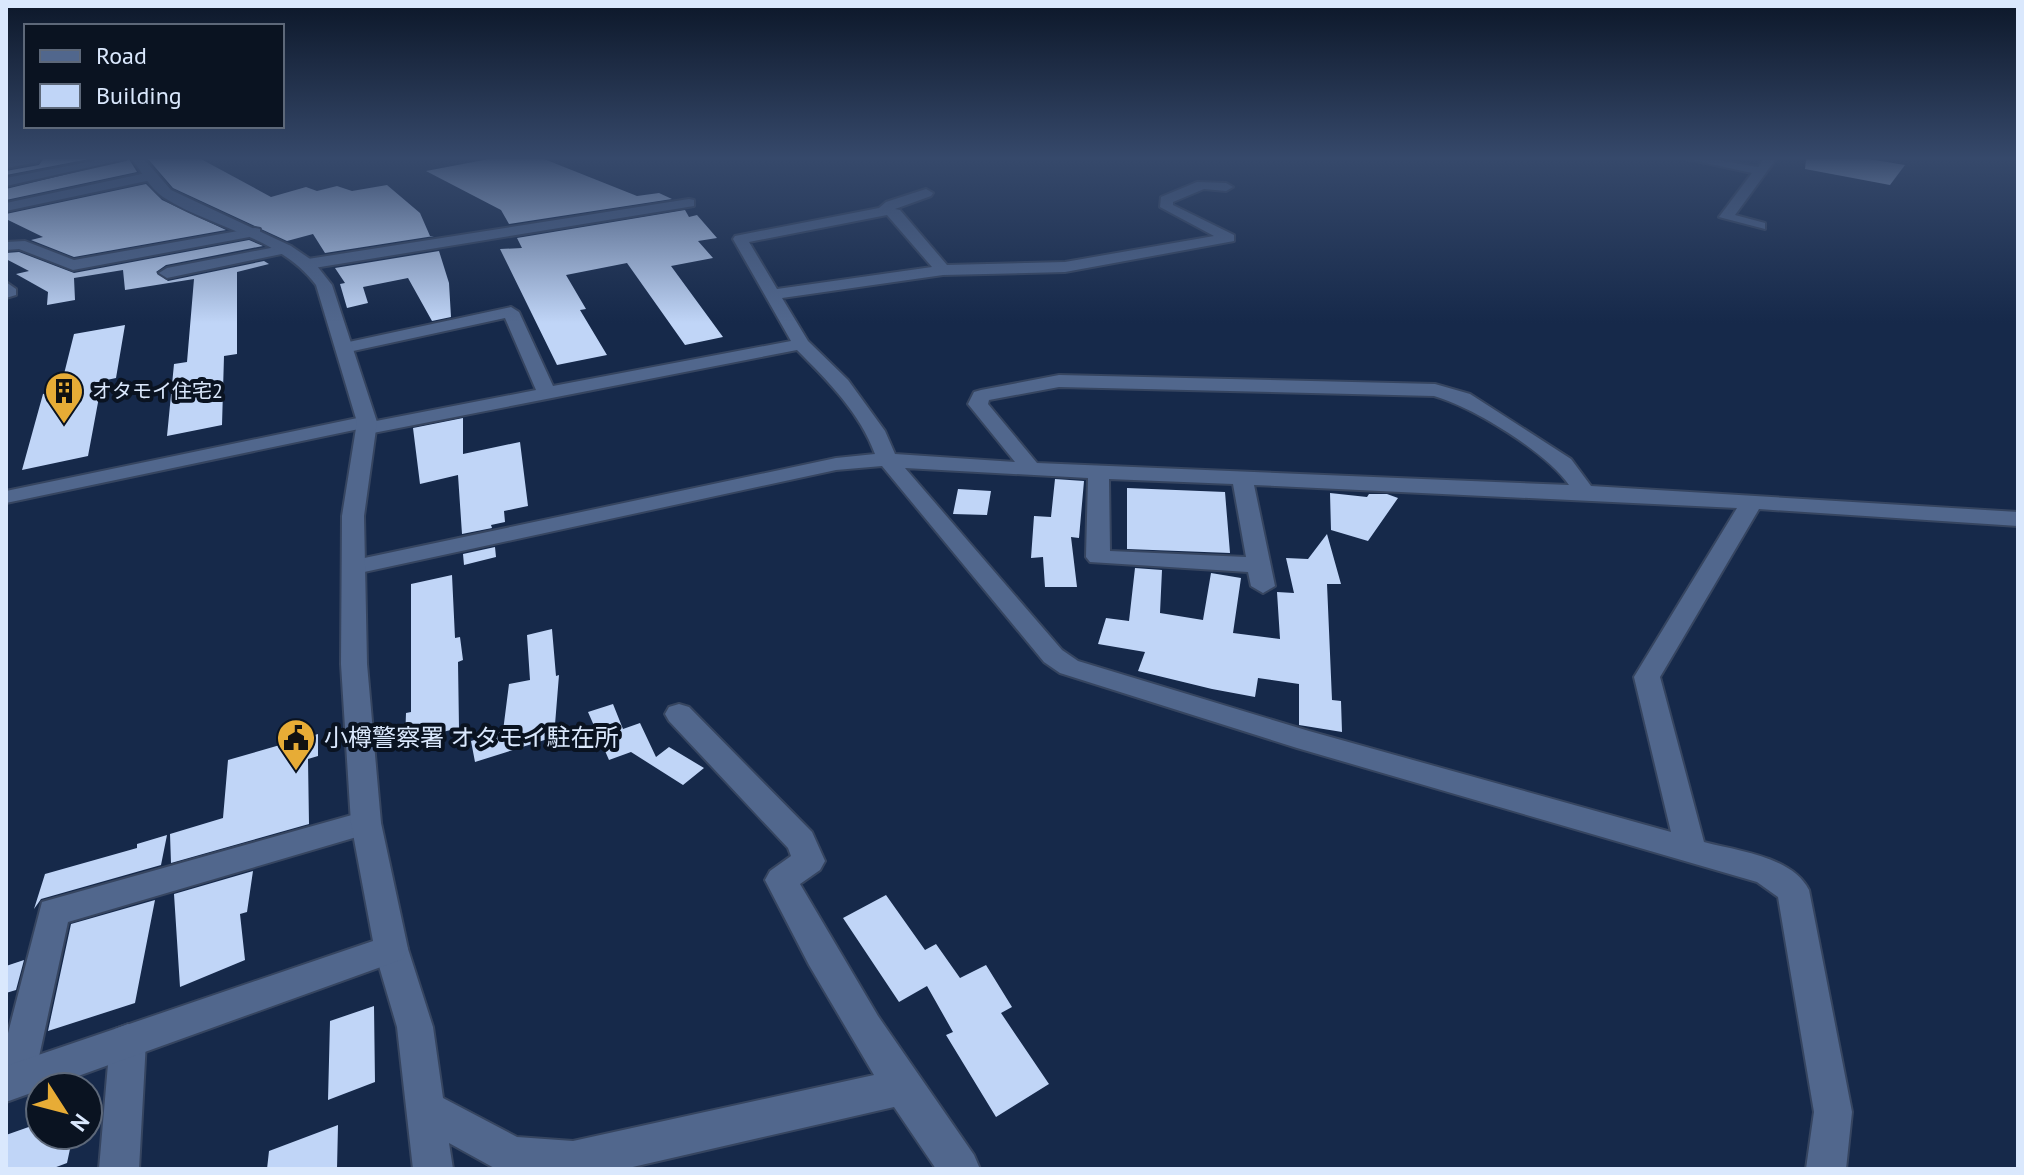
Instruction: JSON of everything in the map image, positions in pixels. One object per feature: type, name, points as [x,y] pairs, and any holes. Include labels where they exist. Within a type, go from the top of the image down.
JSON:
[{"type":"street","points":[[211,214],[286,249],[308,264],[324,285],[368,425],[353,516],[354,664],[366,823],[391,949],[415,1027],[433,1169]]},
{"type":"street","points":[[308,264],[621,214]]},
{"type":"street","points":[[869,214],[740,239],[801,344],[841,384],[878,435],[887,459],[1053,656],[1069,667],[1307,741],[1767,872],[1793,890],[1833,1112],[1826,1169]]},
{"type":"street","points":[[896,214],[943,270]]},
{"type":"street","points":[[770,295],[854,280],[943,270],[1065,267],[1229,238],[1181,214]]},
{"type":"street","points":[[1728,214],[1726,217],[1760,226]]},
{"type":"street","points":[[6,246],[20,244],[73,265],[255,232]]},
{"type":"street","points":[[167,273],[286,249]]},
{"type":"street","points":[[344,348],[511,312],[547,393]]},
{"type":"street","points":[[6,497],[801,344]]},
{"type":"street","points":[[1030,468],[978,404],[981,396],[1059,381],[1435,390],[1463,398],[1564,463],[1584,492]]},
{"type":"street","points":[[355,567],[836,464],[887,459],[1099,472],[1584,492],[2018,519]]},
{"type":"street","points":[[1099,472],[1098,557],[1261,575],[1242,478]]},
{"type":"street","points":[[1691,851],[1647,677],[1752,502]]},
{"type":"street","points":[[679,714],[801,841],[809,861],[781,880],[805,929],[901,1087],[960,1169]]},
{"type":"street","points":[[11,1082],[54,912],[366,823]]},
{"type":"street","points":[[11,1082],[391,949]]},
{"type":"street","points":[[119,1169],[128,1041]]},
{"type":"street","points":[[425,1109],[514,1157],[573,1161],[901,1087]]},
{"type":"building","points":[[6,214],[192,214],[226,230],[74,257],[31,240],[43,237],[6,219]]},
{"type":"building","points":[[229,214],[420,214],[430,236],[434,236],[325,253],[313,234],[287,241]]},
{"type":"building","points":[[503,214],[575,214],[509,224]]},
{"type":"building","points":[[662,214],[697,215],[717,238],[698,241],[713,258],[671,266],[723,337],[685,345],[627,263],[566,275],[586,309],[580,310],[607,355],[557,365],[500,249],[522,248],[517,238]]},
{"type":"building","points":[[249,240],[263,246],[166,265],[156,272],[168,281],[264,261],[269,264],[237,272],[237,354],[224,356],[222,425],[167,436],[174,364],[187,362],[194,279],[125,290],[123,270],[74,278],[75,300],[47,305],[48,292],[16,274],[29,271],[6,259],[6,253],[19,252],[74,273]]},
{"type":"building","points":[[439,251],[449,283],[451,317],[432,321],[408,278],[363,287],[368,303],[347,308],[340,284],[345,283],[335,268]]},
{"type":"building","name":"オタモイ住宅2","points":[[125,325],[116,378],[102,381],[88,456],[22,470],[43,394],[60,390],[74,334]]},
{"type":"building","points":[[463,418],[463,454],[520,442],[528,506],[504,511],[505,522],[491,525],[492,528],[462,534],[458,475],[420,484],[413,428]]},
{"type":"building","points":[[1055,479],[1084,481],[1079,538],[1071,537],[1077,587],[1045,587],[1043,557],[1031,558],[1034,516],[1051,517]]},
{"type":"building","points":[[1127,488],[1225,492],[1230,553],[1127,549]]},
{"type":"building","points":[[958,489],[991,491],[987,515],[953,514]]},
{"type":"building","points":[[1330,493],[1367,497],[1369,494],[1387,494],[1398,498],[1368,541],[1331,530]]},
{"type":"building","points":[[1327,534],[1341,584],[1327,584],[1332,700],[1341,701],[1342,732],[1299,725],[1299,684],[1258,678],[1255,697],[1212,689],[1138,671],[1145,652],[1098,644],[1106,618],[1129,621],[1135,568],[1162,570],[1160,613],[1203,620],[1211,573],[1241,578],[1233,633],[1280,639],[1277,592],[1294,593],[1286,558],[1308,559]]},
{"type":"building","points":[[495,547],[496,557],[464,565],[463,554]]},
{"type":"building","points":[[452,575],[455,638],[460,637],[463,660],[458,662],[459,728],[405,741],[406,713],[411,712],[411,584]]},
{"type":"building","points":[[552,629],[556,676],[559,675],[554,737],[475,762],[471,741],[503,731],[509,684],[530,680],[527,635]]},
{"type":"building","points":[[613,704],[623,729],[640,723],[656,757],[669,747],[704,768],[683,785],[631,752],[609,760],[588,712]]},
{"type":"building","points":[[318,734],[318,756],[308,759],[309,824],[171,863],[170,834],[223,818],[228,760]]},
{"type":"building","points":[[167,835],[161,865],[41,899],[34,909],[45,874],[137,848],[137,844]]},
{"type":"building","points":[[253,871],[247,912],[240,914],[245,960],[180,987],[174,894]]},
{"type":"building","points":[[886,895],[925,950],[936,944],[960,978],[986,965],[1012,1007],[1001,1013],[1049,1084],[996,1117],[946,1035],[953,1032],[927,986],[899,1002],[843,918]]},
{"type":"building","points":[[155,900],[135,1003],[48,1031],[71,924]]},
{"type":"building","points":[[24,960],[16,990],[6,993],[6,966]]},
{"type":"building","points":[[374,1006],[375,1082],[328,1100],[330,1021]]},
{"type":"building","points":[[338,1125],[337,1169],[267,1169],[269,1151]]},
{"type":"building","points":[[24,1129],[24,1151],[70,1151],[67,1163],[51,1169],[6,1169],[6,1135]]},
{"type":"place","name":"オタモイ住宅2","points":[[64,425]]},
{"type":"place","name":"小樽警察署 オタモイ駐在所","points":[[296,772]]}]
